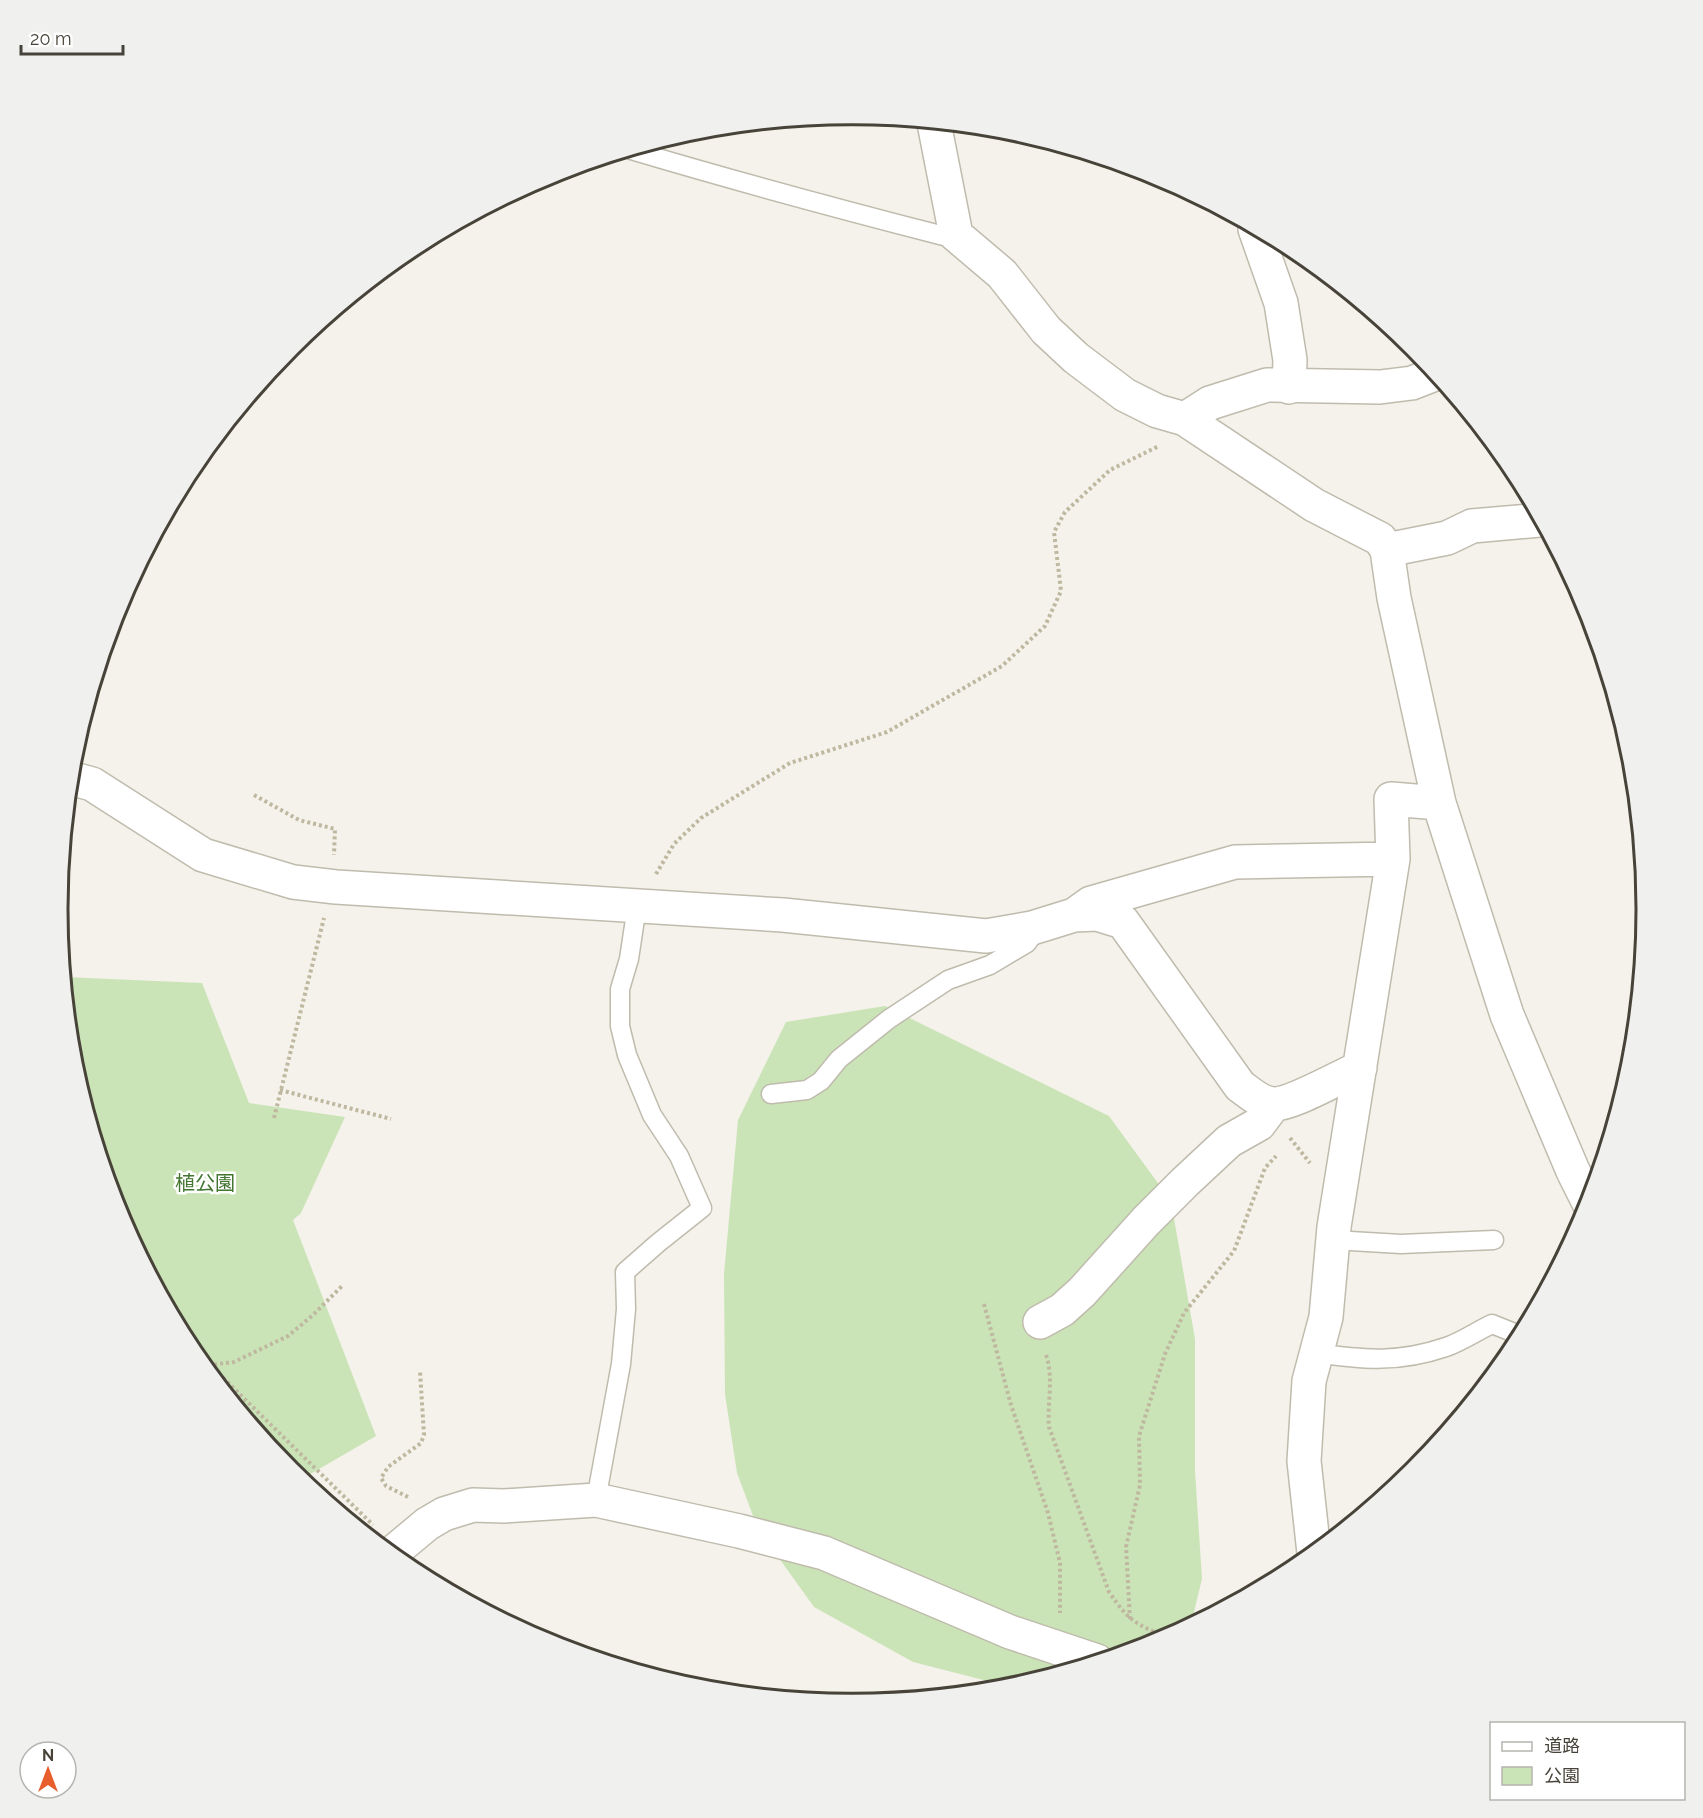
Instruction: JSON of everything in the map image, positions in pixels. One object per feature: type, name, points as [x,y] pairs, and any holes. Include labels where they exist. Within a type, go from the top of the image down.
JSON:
[{"type":"street","points":[[935,130],[956,235],[1002,274],[1046,330],[1076,358],[1125,395],[1157,411],[1191,423],[1314,505],[1380,539],[1387,550],[1394,598],[1439,803],[1507,1015],[1583,1191]]},
{"type":"street","points":[[1259,239],[1281,303],[1290,360],[1290,387]]},
{"type":"street","points":[[1191,423],[1210,403],[1267,385],[1380,387],[1412,383],[1427,377]]},
{"type":"street","points":[[1387,550],[1447,538],[1472,526],[1532,521]]},
{"type":"street","points":[[79,780],[92,784],[203,855],[292,882],[332,887],[783,915],[986,936],[1032,928],[1074,915],[1097,914],[1123,922],[1240,1086],[1258,1099],[1274,1104],[1294,1098],[1360,1068]]},
{"type":"street","points":[[1313,1543],[1304,1461],[1309,1381],[1326,1317],[1333,1240],[1393,859],[1391,799],[1439,803]]},
{"type":"street","points":[[1074,915],[1091,903],[1235,862],[1393,859]]},
{"type":"street","points":[[1041,1334],[1185,1182],[1229,1141],[1259,1124],[1274,1104]]},
{"type":"street","points":[[398,1548],[427,1524],[444,1514],[473,1505],[504,1506],[596,1500],[739,1531],[824,1553],[1010,1632],[1084,1657]]},
{"type":"lane","points":[[643,154],[823,205],[944,236],[956,235]]},
{"type":"lane","points":[[596,1500],[621,1364],[626,1309],[625,1272],[702,1208],[679,1156],[652,1115],[627,1055],[620,1026],[620,989],[642,906]]},
{"type":"lane","points":[[771,1094],[807,1090],[821,1081],[839,1059],[889,1019],[948,980],[990,965],[1027,943],[1033,934],[1032,928]]},
{"type":"lane","points":[[1333,1240],[1401,1244],[1494,1240]]},
{"type":"lane","points":[[1316,1353],[1383,1360],[1448,1346],[1492,1324],[1511,1332]]},
{"type":"path","points":[[642,906],[656,873],[674,844],[701,818],[790,763],[887,732],[1002,666],[1045,626],[1061,591],[1054,532],[1065,512],[1110,470],[1191,423]]},
{"type":"path","points":[[254,795],[300,820],[335,829],[332,887],[274,1118]]},
{"type":"path","points":[[280,1090],[391,1119]]},
{"type":"path","points":[[1284,1146],[1290,1139]]},
{"type":"path","points":[[1130,1619],[1126,1547],[1140,1485],[1139,1436],[1166,1354],[1185,1313],[1234,1251],[1265,1168],[1278,1154]]},
{"type":"path","points":[[214,1364],[234,1362],[288,1336],[342,1286]]},
{"type":"path","points":[[984,1304],[1011,1404],[1048,1513],[1060,1563],[1059,1649]]},
{"type":"path","points":[[1041,1334],[1050,1365],[1047,1410],[1049,1427],[1109,1592],[1126,1616],[1154,1632]]},
{"type":"path","points":[[420,1371],[424,1435],[421,1443],[388,1467],[381,1478],[386,1486],[407,1495],[415,1503],[427,1524]]},
{"type":"path","points":[[228,1383],[370,1528]]},
{"type":"green space","name":"植公園","points":[[71,977],[202,983],[249,1103],[345,1117],[301,1213],[293,1220],[376,1436],[309,1475],[262,1426],[200,1345],[148,1256],[109,1161],[94,1112],[83,1062]]},
{"type":"green space","points":[[885,1006],[1109,1116],[1171,1201],[1195,1339],[1195,1471],[1202,1579],[1193,1614],[1104,1651],[1054,1666],[987,1681],[913,1662],[814,1607],[758,1529],[737,1473],[725,1394],[724,1274],[738,1120],[786,1022]]}]
